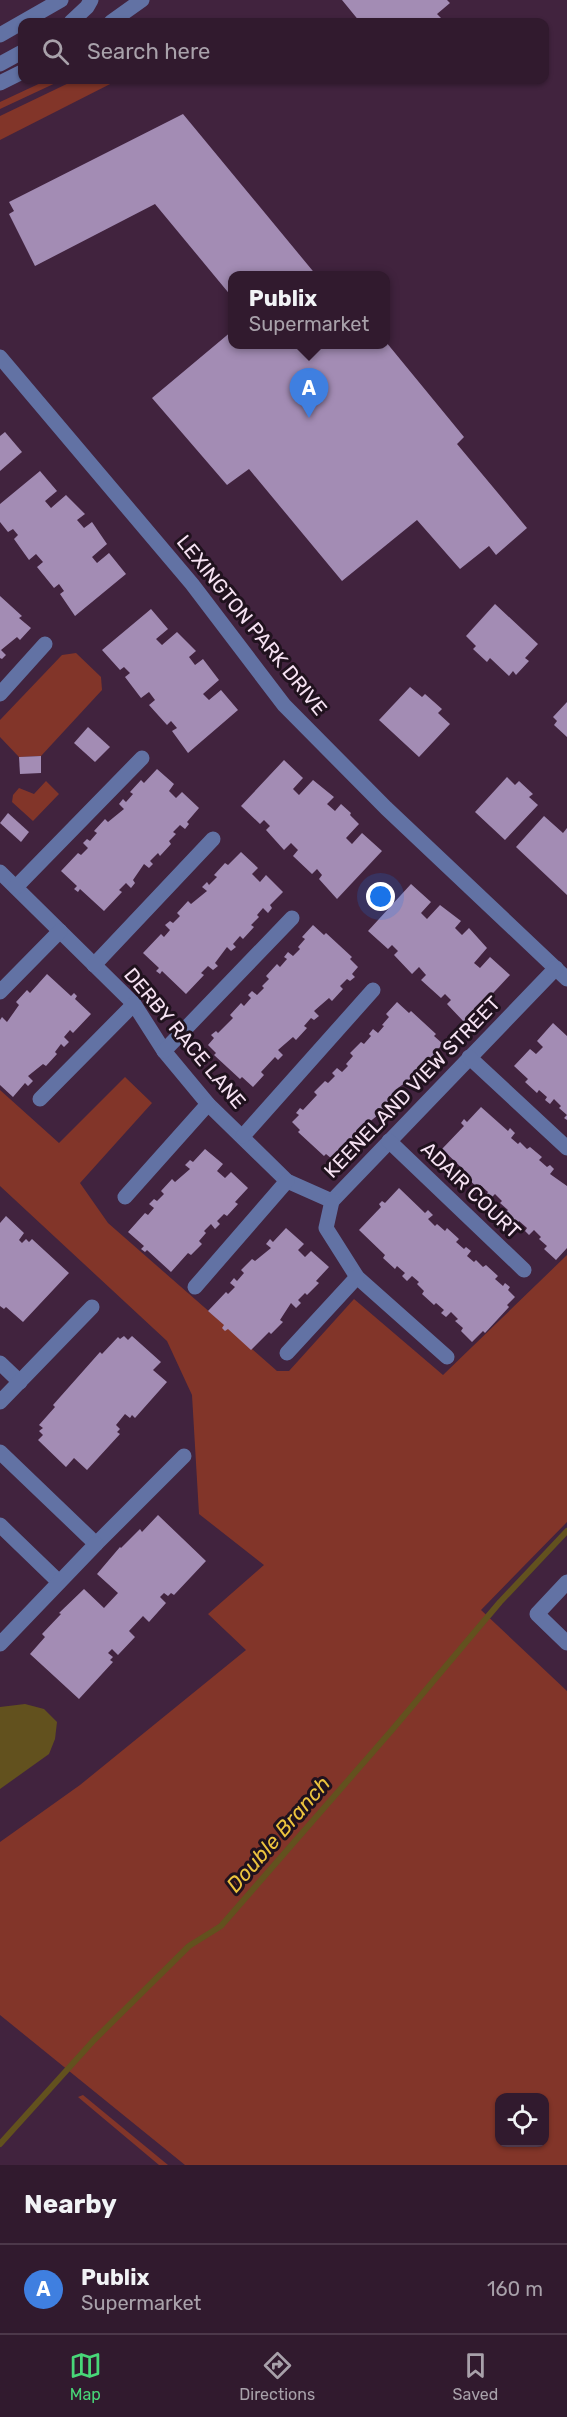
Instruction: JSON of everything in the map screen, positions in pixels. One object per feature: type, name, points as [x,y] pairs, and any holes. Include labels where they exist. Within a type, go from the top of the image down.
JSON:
[{"type":"street","points":[[30,18],[61,0]]},
{"type":"street","points":[[76,18],[87,8],[91,0]]},
{"type":"street","points":[[117,18],[142,0]]},
{"type":"street","points":[[0,35],[18,25]]},
{"type":"street","points":[[0,64],[18,54]]},
{"type":"street","points":[[0,83],[18,74]]},
{"type":"street","name":"LEXINGTON PARK DRIVE","points":[[0,357],[192,584],[284,705],[386,808],[561,973]]},
{"type":"street","points":[[0,694],[45,644]]},
{"type":"street","points":[[16,887],[142,758]]},
{"type":"street","points":[[94,965],[213,839]]},
{"type":"street","name":"DERBY RACE LANE","points":[[0,872],[134,1004],[164,1051],[208,1104],[287,1181]]},
{"type":"street","points":[[164,1051],[292,918]]},
{"type":"street","points":[[0,992],[60,931]]},
{"type":"street","name":"KEENELAND VIEW STREET","points":[[287,1181],[332,1201],[469,1057],[561,973]]},
{"type":"street","points":[[243,1136],[373,990]]},
{"type":"street","points":[[40,1099],[134,1004]]},
{"type":"street","points":[[469,1057],[567,1148]]},
{"type":"street","points":[[125,1197],[208,1104]]},
{"type":"street","name":"ADAIR COURT","points":[[389,1141],[524,1270]]},
{"type":"street","points":[[195,1287],[287,1181]]},
{"type":"street","points":[[332,1201],[326,1228],[357,1277],[447,1358]]},
{"type":"street","points":[[287,1353],[357,1277]]},
{"type":"street","points":[[0,1402],[92,1307]]},
{"type":"street","points":[[0,1363],[20,1382]]},
{"type":"street","points":[[0,1452],[96,1544]]},
{"type":"street","points":[[0,1644],[58,1582],[184,1456]]},
{"type":"street","points":[[0,1525],[58,1582]]},
{"type":"street","points":[[567,1582],[537,1614],[567,1643]]},
{"type":"shaded area","points":[[38,84],[53,84],[0,109],[0,102]]},
{"type":"shaded area","points":[[67,84],[110,84],[0,140],[0,116]]},
{"type":"shaded area","points":[[76,653],[101,677],[102,690],[41,756],[19,757],[0,737],[0,720],[62,655]]},
{"type":"shaded area","points":[[46,781],[59,794],[33,821],[12,802],[13,795],[19,788],[34,794]]},
{"type":"shaded area","points":[[125,1077],[152,1103],[80,1183],[108,1223],[277,1371],[289,1371],[354,1299],[443,1375],[567,1255],[567,1522],[481,1610],[567,1691],[567,2165],[185,2165],[0,2015],[0,1842],[80,1785],[246,1650],[208,1614],[264,1565],[199,1514],[192,1395],[167,1341],[0,1186],[0,1090],[59,1143]]},
{"type":"shaded area","points":[[25,1704],[44,1709],[57,1722],[55,1739],[49,1754],[0,1789],[0,1707]]},
{"type":"shaded area","points":[[83,2095],[168,2165],[159,2165],[78,2097]]},
{"type":"building","points":[[342,0],[447,0],[450,3],[437,14],[441,18],[357,18]]},
{"type":"building","points":[[183,114],[313,271],[228,271],[228,292],[155,204],[35,266],[9,214],[14,211],[9,202]]},
{"type":"building","points":[[228,334],[228,349],[390,349],[390,347],[464,437],[457,444],[527,528],[496,555],[489,546],[460,569],[417,520],[342,581],[249,469],[227,485],[152,398]]},
{"type":"building","points":[[5,432],[22,452],[0,471],[0,436]]},
{"type":"building","points":[[40,471],[57,491],[45,501],[51,508],[66,495],[85,514],[77,520],[84,528],[92,522],[107,544],[92,557],[97,563],[109,553],[126,574],[75,616],[60,594],[64,591],[59,584],[54,588],[37,567],[43,562],[36,554],[29,560],[14,539],[18,535],[13,529],[8,532],[0,522],[0,504]]},
{"type":"building","points":[[0,596],[22,616],[19,618],[31,628],[20,640],[17,637],[1,650],[6,655],[2,659],[0,658]]},
{"type":"building","points":[[495,604],[538,644],[525,658],[529,661],[516,675],[513,671],[509,676],[490,658],[487,662],[473,649],[476,646],[466,636]]},
{"type":"building","points":[[151,609],[168,629],[156,639],[162,645],[177,632],[196,651],[189,657],[195,665],[203,659],[219,680],[203,694],[209,700],[221,690],[238,710],[188,753],[172,731],[177,728],[171,721],[167,725],[149,705],[155,700],[149,692],[141,698],[125,677],[130,673],[124,667],[120,670],[102,650]]},
{"type":"building","points":[[410,687],[422,697],[425,694],[442,709],[438,713],[450,724],[419,757],[379,720]]},
{"type":"building","points":[[567,702],[567,737],[554,725],[557,721],[553,717]]},
{"type":"building","points":[[88,727],[110,747],[95,762],[74,743]]},
{"type":"building","points":[[41,756],[41,773],[20,774],[19,757]]},
{"type":"building","points":[[284,760],[303,778],[293,789],[299,795],[313,780],[334,797],[327,804],[335,811],[341,804],[359,824],[346,838],[352,844],[362,833],[382,851],[337,899],[319,879],[322,875],[317,869],[312,874],[293,856],[298,850],[291,843],[284,850],[266,830],[270,826],[264,820],[260,824],[241,806]]},
{"type":"building","points":[[157,769],[174,784],[169,791],[176,798],[182,792],[199,808],[187,822],[189,824],[185,829],[180,825],[173,832],[176,834],[169,841],[171,844],[160,856],[158,853],[150,861],[153,864],[149,868],[144,864],[133,880],[135,883],[131,888],[126,883],[119,890],[122,892],[104,911],[80,889],[78,892],[74,889],[77,886],[61,871],[78,853],[81,855],[88,848],[83,843],[87,839],[90,841],[97,833],[94,831],[105,819],[108,822],[124,809],[119,804],[123,799],[126,802],[133,794],[130,792],[141,780],[144,783]]},
{"type":"building","points":[[507,777],[515,785],[519,781],[533,794],[529,797],[538,805],[505,840],[475,812]]},
{"type":"building","points":[[8,813],[29,832],[21,842],[0,823]]},
{"type":"building","points":[[544,816],[563,833],[567,828],[567,895],[516,847]]},
{"type":"building","points":[[241,852],[258,868],[252,874],[260,882],[266,875],[283,892],[270,905],[272,908],[268,913],[263,908],[257,915],[259,917],[251,925],[254,927],[243,939],[240,936],[233,944],[236,947],[231,951],[227,947],[215,963],[218,966],[213,970],[208,966],[201,973],[204,975],[186,994],[162,971],[160,974],[156,971],[159,968],[143,953],[161,934],[164,937],[170,930],[165,925],[170,921],[173,923],[180,916],[177,913],[188,901],[191,904],[207,891],[202,887],[207,882],[209,885],[217,877],[214,875],[225,863],[228,865]]},
{"type":"building","points":[[411,884],[431,902],[421,913],[427,919],[440,905],[461,921],[455,928],[462,935],[469,928],[487,948],[474,963],[480,968],[490,957],[510,975],[465,1023],[447,1004],[451,1000],[445,994],[441,998],[421,980],[426,975],[419,967],[412,974],[394,955],[398,951],[392,945],[388,949],[368,931]]},
{"type":"building","points":[[313,925],[324,935],[326,933],[352,957],[350,959],[358,967],[352,974],[355,977],[350,981],[347,979],[340,986],[343,989],[332,1001],[329,998],[314,1011],[319,1016],[314,1020],[311,1018],[304,1026],[307,1028],[296,1040],[293,1037],[278,1050],[283,1055],[278,1060],[275,1057],[261,1072],[264,1075],[253,1087],[242,1077],[240,1079],[214,1055],[216,1053],[208,1045],[214,1038],[211,1035],[216,1031],[218,1033],[233,1018],[230,1015],[241,1003],[244,1006],[251,998],[248,995],[252,991],[257,995],[264,988],[262,986],[269,979],[266,976],[277,964],[280,967],[287,959],[284,957],[288,952],[293,956],[300,949],[298,947],[305,939],[302,937]]},
{"type":"building","points":[[47,974],[71,996],[74,993],[77,996],[75,999],[91,1014],[73,1033],[70,1030],[64,1037],[69,1042],[64,1047],[61,1044],[55,1052],[57,1054],[46,1066],[43,1064],[28,1076],[33,1081],[28,1086],[25,1083],[13,1097],[0,1085],[0,1020],[2,1017],[7,1022],[19,1005],[16,1002],[27,990],[30,993]]},
{"type":"building","points":[[397,1002],[409,1013],[411,1011],[436,1034],[434,1036],[443,1044],[436,1051],[439,1054],[435,1059],[432,1056],[425,1064],[428,1066],[417,1078],[414,1076],[398,1088],[403,1093],[399,1098],[396,1095],[389,1103],[392,1105],[381,1117],[378,1115],[362,1128],[367,1132],[363,1137],[360,1134],[346,1150],[348,1152],[338,1164],[326,1154],[324,1156],[298,1132],[300,1130],[292,1122],[299,1115],[296,1113],[300,1108],[303,1110],[317,1095],[314,1092],[325,1081],[328,1083],[335,1076],[332,1073],[337,1068],[342,1072],[348,1066],[346,1064],[353,1056],[350,1053],[361,1042],[364,1044],[371,1036],[369,1034],[373,1029],[378,1033],[389,1017],[386,1014]]},
{"type":"building","points":[[553,1023],[567,1036],[567,1115],[554,1099],[550,1104],[545,1100],[547,1097],[539,1090],[537,1093],[525,1082],[528,1079],[514,1066],[530,1049],[536,1054],[543,1047],[537,1041]]},
{"type":"building","points":[[481,1107],[508,1131],[510,1128],[515,1133],[511,1138],[518,1144],[520,1142],[527,1149],[530,1147],[542,1157],[539,1160],[547,1167],[550,1165],[554,1169],[550,1174],[567,1186],[567,1248],[556,1260],[544,1249],[547,1246],[534,1230],[529,1235],[525,1231],[527,1228],[519,1221],[517,1224],[505,1213],[508,1210],[495,1194],[490,1199],[486,1195],[488,1192],[480,1185],[478,1188],[466,1177],[468,1174],[442,1149],[464,1126],[461,1123],[464,1119],[467,1122]]},
{"type":"building","points":[[205,1149],[223,1164],[217,1171],[225,1178],[231,1172],[248,1188],[235,1202],[238,1204],[227,1216],[224,1214],[217,1221],[220,1224],[215,1229],[211,1224],[204,1231],[206,1233],[199,1241],[202,1244],[191,1255],[188,1253],[171,1272],[147,1250],[145,1252],[141,1249],[144,1246],[128,1232],[145,1213],[148,1215],[154,1208],[149,1204],[154,1199],[157,1201],[164,1194],[161,1191],[172,1179],[175,1182],[190,1169],[185,1165],[190,1160],[193,1162]]},
{"type":"building","points":[[399,1188],[425,1213],[428,1210],[433,1215],[428,1219],[435,1226],[437,1224],[445,1231],[447,1228],[459,1239],[456,1242],[464,1249],[466,1247],[471,1251],[467,1256],[474,1262],[476,1260],[483,1267],[486,1265],[498,1276],[495,1279],[503,1286],[505,1283],[510,1287],[508,1290],[515,1297],[485,1333],[483,1331],[472,1342],[461,1331],[463,1328],[455,1321],[458,1319],[451,1312],[446,1317],[441,1313],[444,1310],[436,1303],[434,1305],[422,1294],[424,1291],[417,1284],[419,1282],[412,1276],[407,1281],[402,1276],[405,1273],[397,1266],[395,1269],[383,1258],[385,1255],[359,1230],[381,1207],[379,1204],[382,1201],[385,1203]]},
{"type":"building","points":[[6,1216],[24,1233],[19,1240],[22,1243],[26,1239],[29,1242],[32,1239],[69,1273],[23,1322],[6,1307],[4,1309],[0,1306],[0,1223]]},
{"type":"building","points":[[286,1228],[304,1244],[298,1250],[305,1257],[311,1251],[329,1267],[316,1281],[319,1283],[298,1300],[301,1303],[296,1308],[291,1303],[280,1320],[283,1322],[251,1350],[228,1329],[225,1331],[222,1328],[224,1325],[208,1311],[226,1292],[228,1294],[235,1287],[230,1283],[234,1278],[237,1281],[244,1273],[241,1270],[252,1259],[255,1261],[271,1248],[266,1244],[270,1239],[273,1242]]},
{"type":"building","points":[[124,1336],[128,1340],[132,1336],[161,1362],[153,1370],[167,1382],[135,1418],[132,1415],[130,1418],[125,1414],[116,1425],[120,1429],[117,1432],[120,1434],[87,1470],[74,1458],[66,1467],[38,1440],[43,1435],[39,1431],[43,1428],[39,1425],[55,1407],[53,1405],[100,1352],[102,1354],[118,1337],[120,1339]]},
{"type":"building","points":[[158,1515],[206,1561],[174,1595],[171,1593],[168,1596],[164,1593],[160,1597],[166,1603],[149,1622],[143,1616],[129,1631],[135,1637],[118,1655],[112,1649],[108,1653],[113,1657],[110,1660],[113,1662],[79,1699],[30,1654],[45,1637],[42,1634],[61,1614],[59,1613],[84,1589],[104,1608],[118,1593],[97,1574],[120,1547],[140,1529],[142,1532]]},
{"type":"waterway","name":"Double Branch","points":[[0,2144],[94,2040],[189,1946],[221,1926],[500,1602],[567,1531]]},
{"type":"place","name":"Publix","points":[[309,418]]}]
